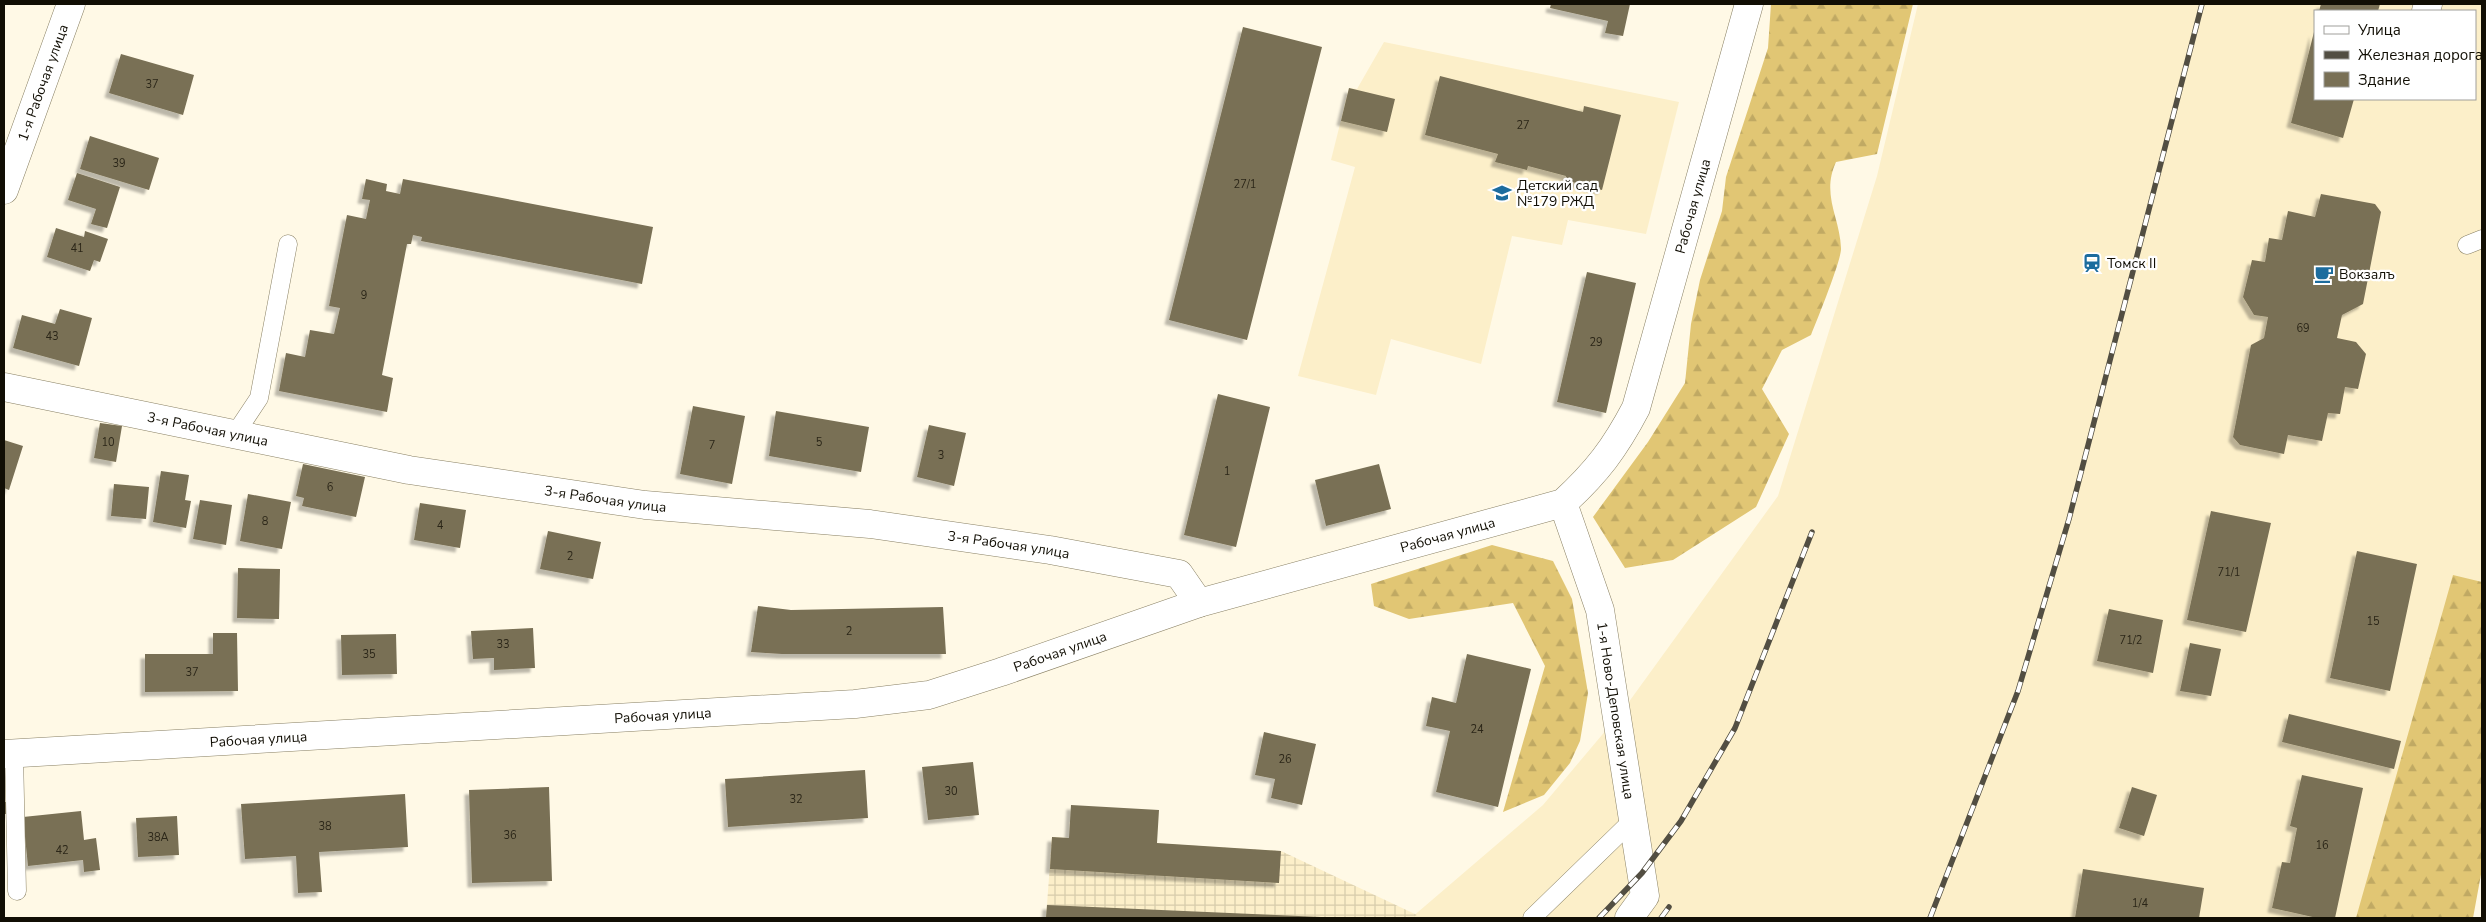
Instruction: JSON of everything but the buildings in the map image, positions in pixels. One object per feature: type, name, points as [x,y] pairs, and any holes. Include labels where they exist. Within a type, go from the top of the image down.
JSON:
[{"type":"street","name":"1-я Рабочая улица","points":[[4,190],[71,4]]},
{"type":"street","name":"Рабочая улица","points":[[9,754],[855,704],[929,695],[1199,603],[1563,503],[1592,476],[1619,442],[1636,408],[1749,4]]},
{"type":"street","name":"3-я Рабочая улица","points":[[4,388],[409,470],[636,503],[870,524],[1050,550],[1179,574],[1199,603]]},
{"type":"street","name":"1-я Ново-Деповская улица","points":[[1563,503],[1600,610],[1634,819],[1645,896],[1629,918]]},
{"type":"lane","points":[[235,434],[259,398],[288,244]]},
{"type":"lane","points":[[9,754],[17,891]]},
{"type":"lane","points":[[1532,918],[1634,819]]},
{"type":"shaded area","points":[[1918,4],[2482,4],[2482,647],[2373,918],[1411,918],[1543,805],[1623,710],[1778,496],[1877,176]]},
{"type":"shaded area","name":"Детский сад №179 РЖД","points":[[1384,42],[1679,102],[1646,234],[1568,220],[1562,245],[1512,236],[1481,364],[1391,339],[1376,395],[1298,376],[1355,167],[1331,160],[1349,88],[1357,89]]},
{"type":"shaded area","points":[[1052,837],[1281,851],[1417,915],[1411,918],[1046,918]]},
{"type":"green space","points":[[1771,4],[1913,4],[1877,154],[1836,162],[1832,174],[1830,185],[1832,206],[1841,248],[1834,276],[1811,335],[1782,350],[1762,389],[1789,434],[1756,507],[1673,560],[1625,568],[1593,517],[1648,442],[1685,383],[1691,324],[1700,280],[1722,211],[1726,177],[1768,48]]},
{"type":"green space","points":[[1492,545],[1553,561],[1572,599],[1588,693],[1580,741],[1570,763],[1544,795],[1503,812],[1545,666],[1513,603],[1409,619],[1374,606],[1371,584]]},
{"type":"green space","points":[[2453,575],[2482,582],[2482,869],[2473,918],[2356,918]]},
{"type":"railway","points":[[1930,918],[2018,691],[2069,519],[2202,4]]},
{"type":"railway","points":[[1599,918],[1642,873],[1681,821],[1735,728],[1812,532]]},
{"type":"railway","points":[[1661,918],[1669,907]]},
{"type":"place","name":"Детский сад №179 РЖД","points":[[1502,193]]},
{"type":"place","name":"Томск II","points":[[2092,263]]},
{"type":"place","name":"Вокзалъ","points":[[2324,274]]}]
